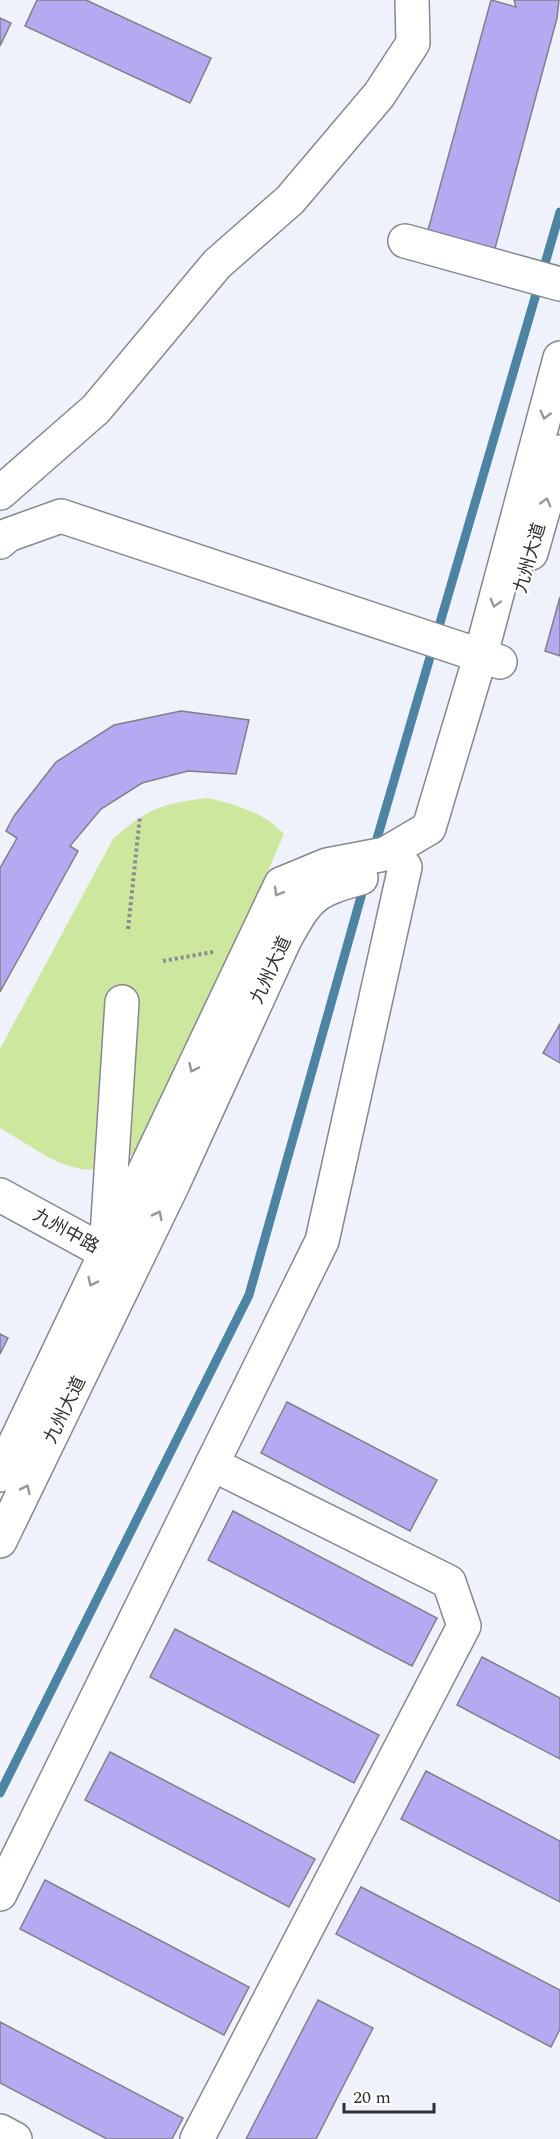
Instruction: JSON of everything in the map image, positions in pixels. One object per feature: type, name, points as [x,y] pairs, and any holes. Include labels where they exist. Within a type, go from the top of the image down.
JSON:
[{"type":"street","points":[[0,494],[96,409],[217,264],[290,200],[371,104],[413,43],[411,0]]},
{"type":"street","points":[[405,241],[560,284]]},
{"type":"street","points":[[0,542],[8,535],[61,516],[480,654],[560,358]]},
{"type":"street","name":"九州大道","points":[[0,1541],[119,1260],[285,939],[304,907],[327,876],[393,864],[439,839],[454,816],[480,654],[560,452]]},
{"type":"street","points":[[0,1894],[322,1241],[393,864]]},
{"type":"street","points":[[0,1475],[119,1260],[122,1002]]},
{"type":"street","name":"九州中路","points":[[0,1195],[119,1260]]},
{"type":"street","points":[[197,2139],[464,1626],[449,1582],[212,1464]]},
{"type":"street","points":[[0,2132],[15,2139]]},
{"type":"path","points":[[129,928],[140,816]]},
{"type":"green space","points":[[208,798],[258,815],[284,834],[153,1136],[132,1155],[112,1165],[94,1170],[76,1168],[59,1162],[0,1128],[0,1049],[113,839],[156,809],[179,802]]},
{"type":"building","points":[[37,0],[86,0],[211,58],[190,103],[25,26]]},
{"type":"building","points":[[491,0],[516,7],[514,0],[559,0],[557,18],[494,252],[427,234]]},
{"type":"building","points":[[0,18],[11,23],[0,46]]},
{"type":"building","points":[[560,597],[560,656],[545,651]]},
{"type":"building","points":[[181,711],[249,720],[236,774],[188,771],[142,783],[101,809],[70,846],[78,851],[0,992],[0,868],[17,838],[6,831],[14,816],[56,762],[114,725]]},
{"type":"building","points":[[560,1024],[560,1063],[543,1053]]},
{"type":"building","points":[[0,1334],[8,1338],[0,1354]]},
{"type":"building","points":[[287,1402],[437,1480],[410,1531],[261,1453]]},
{"type":"building","points":[[233,1511],[437,1618],[412,1666],[208,1560]]},
{"type":"building","points":[[175,1629],[379,1735],[354,1783],[150,1677]]},
{"type":"building","points":[[482,1657],[560,1698],[560,1759],[457,1705]]},
{"type":"building","points":[[110,1752],[315,1859],[289,1907],[85,1800]]},
{"type":"building","points":[[426,1771],[560,1841],[560,1902],[401,1819]]},
{"type":"building","points":[[45,1880],[249,1987],[224,2035],[20,1929]]},
{"type":"building","points":[[361,1887],[560,1990],[560,2029],[551,2047],[336,1934]]},
{"type":"building","points":[[318,2000],[373,2028],[316,2139],[246,2139]]},
{"type":"building","points":[[0,2022],[183,2118],[172,2139],[107,2139],[0,2083]]},
{"type":"waterway","points":[[374,849],[560,212]]},
{"type":"waterway","points":[[0,1793],[249,1295],[364,886]]}]
